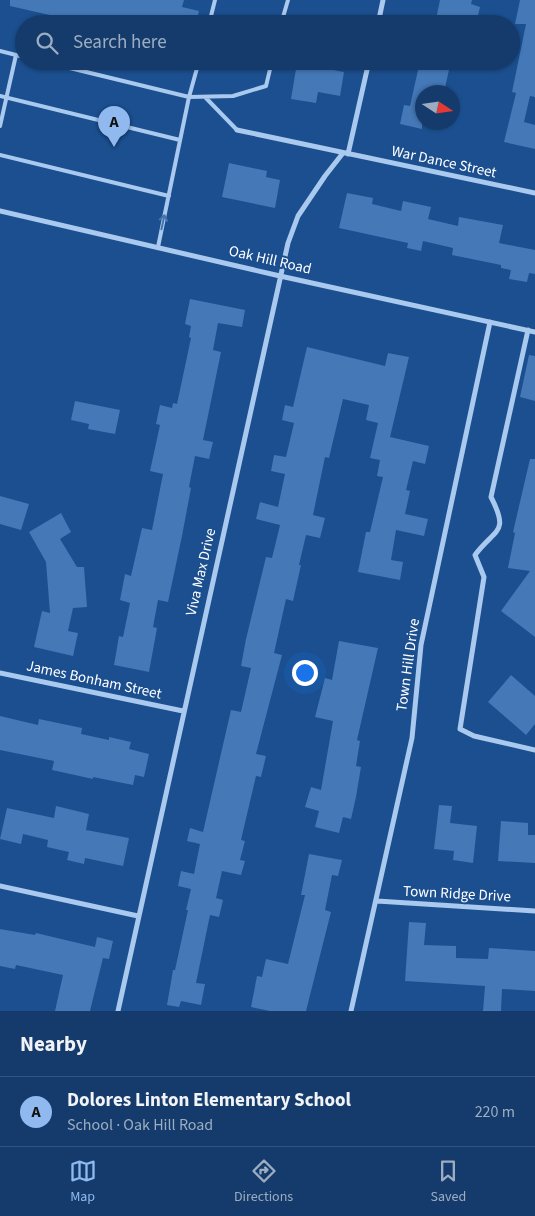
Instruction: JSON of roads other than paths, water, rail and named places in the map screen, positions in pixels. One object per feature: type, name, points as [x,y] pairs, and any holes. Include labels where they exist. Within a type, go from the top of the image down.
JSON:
[{"type":"street","points":[[380,15],[383,0]]},
{"type":"street","name":"Viva Max Drive","points":[[118,1011],[288,242],[298,216],[325,176],[346,154],[367,70]]},
{"type":"street","name":"War Dance Street","points":[[237,130],[535,193]]},
{"type":"street","name":"Oak Hill Road","points":[[0,211],[280,276],[535,332]]},
{"type":"street","name":"Town Hill Drive","points":[[351,1011],[377,902],[412,738],[421,645],[490,322]]},
{"type":"street","points":[[528,330],[492,497],[500,514],[500,527],[491,540],[482,546],[475,555],[484,577],[460,729],[474,736],[535,750]]},
{"type":"street","name":"James Bonham Street","points":[[0,673],[183,711]]},
{"type":"street","points":[[0,886],[138,916]]},
{"type":"street","name":"Town Ridge Drive","points":[[377,902],[535,911]]},
{"type":"lane","points":[[211,15],[215,0]]},
{"type":"lane","points":[[284,15],[288,0]]},
{"type":"lane","points":[[0,51],[15,55]]},
{"type":"lane","points":[[0,126],[15,59]]},
{"type":"lane","points":[[78,70],[189,97],[233,96],[266,86],[270,70]]},
{"type":"lane","points":[[158,248],[196,70]]},
{"type":"lane","points":[[0,96],[180,140]]},
{"type":"lane","points":[[205,97],[237,130]]},
{"type":"lane","points":[[0,155],[168,196]]},
{"type":"place","name":"Dolores Linton Elementary School","points":[[114,147]]}]
